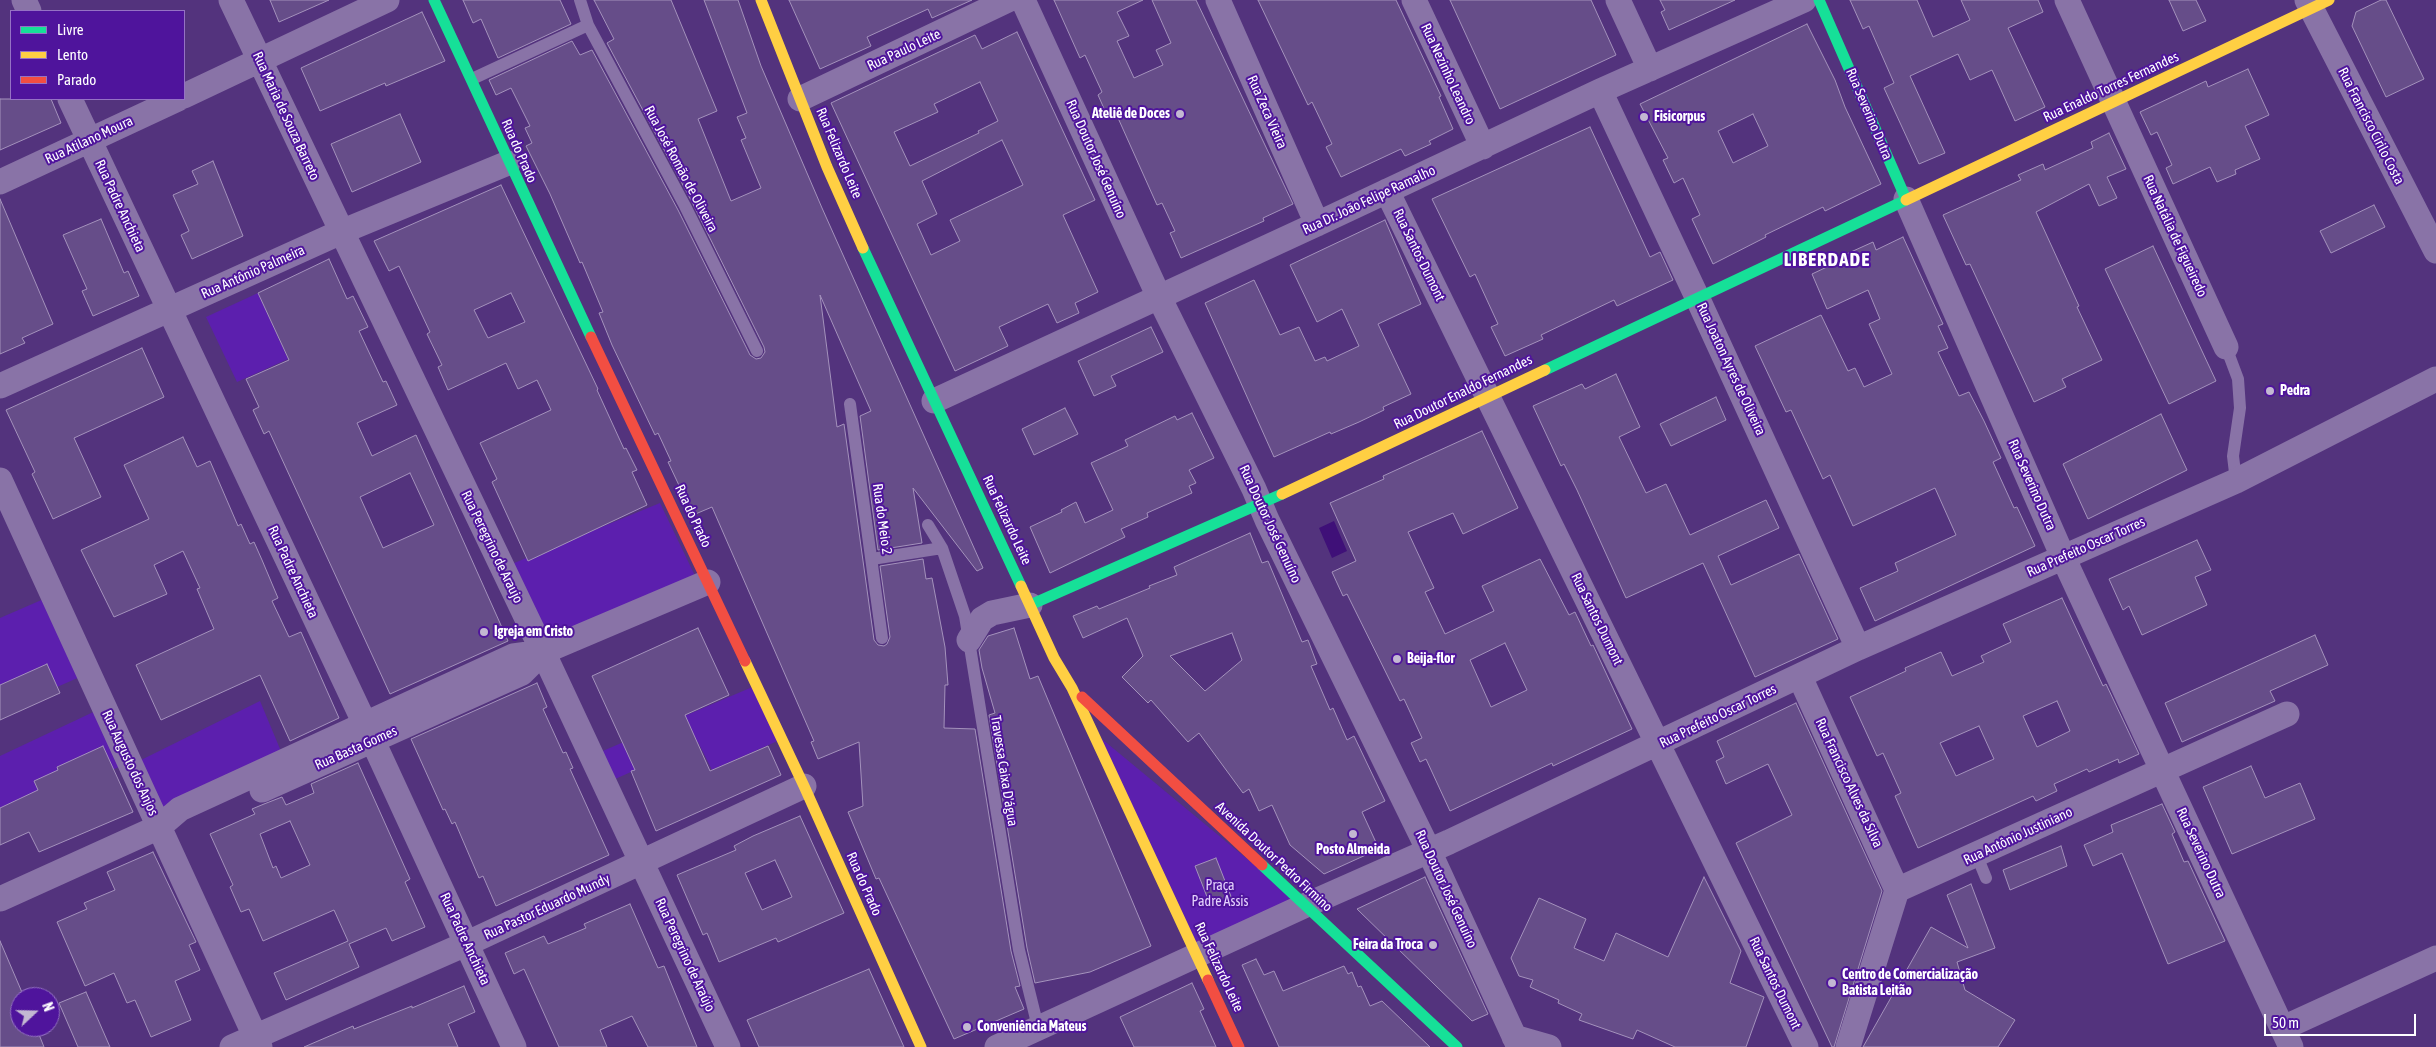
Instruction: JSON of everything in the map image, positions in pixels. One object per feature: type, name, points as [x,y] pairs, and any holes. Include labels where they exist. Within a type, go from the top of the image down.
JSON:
[{"type":"main road","name":"Rua do Prado","points":[[434,0],[472,80],[508,163],[804,786],[921,1047]]},
{"type":"main road","name":"Rua Felizardo Leite","points":[[761,0],[831,176],[1054,658],[1072,688],[1239,1047]]},
{"type":"main road","name":"Rua Severino Dutra","points":[[1819,0],[1906,199]]},
{"type":"main road","name":"Rua Enaldo Torres Fernandes","points":[[1906,199],[2114,103],[2316,3]]},
{"type":"main road","name":"Rua Doutor Enaldo Fernandes","points":[[1030,605],[1260,504],[1906,199]]},
{"type":"main road","name":"Avenida Doutor Pedro Firmino","points":[[1072,688],[1457,1047]]},
{"type":"street","name":"Rua Maria de Souza Barreto","points":[[231,0],[341,232]]},
{"type":"street","points":[[185,96],[387,0]]},
{"type":"street","name":"Rua Paulo Leite","points":[[800,99],[1008,0]]},
{"type":"street","name":"Rua Doutor José Genuíno","points":[[1023,0],[1159,297],[1429,851],[1517,1042]]},
{"type":"street","name":"Rua Zeca Vieira","points":[[1218,0],[1317,224]]},
{"type":"street","name":"Rua Nezinho Leandro","points":[[1414,0],[1482,147]]},
{"type":"street","points":[[1618,0],[1650,69]]},
{"type":"street","name":"Rua Dr. João Felipe Ramalho","points":[[934,401],[1600,92],[1804,0]]},
{"type":"street","name":"Rua Natália de Figueiredo","points":[[2067,0],[2226,347]]},
{"type":"street","name":"Rua Francisco Cirilo Costa","points":[[2316,3],[2436,251]]},
{"type":"street","name":"Rua Joaton Ayres de Oliveira","points":[[1600,92],[1697,297],[1858,648]]},
{"type":"street","name":"Rua Padre Anchieta","points":[[70,100],[468,943],[514,1047]]},
{"type":"street","name":"Rua Atilano Moura","points":[[0,182],[176,100]]},
{"type":"street","name":"Rua Antônio Palmeira","points":[[0,386],[341,232],[508,163]]},
{"type":"street","name":"Rua Santos Dumont","points":[[1387,191],[1806,1047]]},
{"type":"street","name":"Rua Severino Dutra","points":[[1906,199],[2064,557],[2287,1038]]},
{"type":"street","name":"Rua Peregrino de Araujo","points":[[341,232],[543,652],[641,863]]},
{"type":"street","name":"Rua Prefeito Oscar Torres","points":[[997,1047],[1658,745],[1858,648],[2236,481],[2436,379]]},
{"type":"street","name":"Rua Augusto dos Anjos","points":[[0,480],[258,1041]]},
{"type":"street","name":"Rua Basta Gomes","points":[[0,899],[159,827],[186,824],[369,732],[522,674],[543,652],[708,582]]},
{"type":"street","points":[[969,640],[982,619],[992,613],[1030,605]]},
{"type":"street","name":"Rua Francisco Alves da Silva","points":[[1800,677],[1898,890]]},
{"type":"street","name":"Rua Antônio Justiniano","points":[[1898,890],[1981,867],[2162,769],[2287,714]]},
{"type":"street","name":"Rua Pastor Eduardo Mundy","points":[[232,1047],[258,1041],[804,786]]},
{"type":"street","name":"Rua Peregrino de Araújo","points":[[641,863],[728,1047]]},
{"type":"street","points":[[1848,1047],[1898,890]]},
{"type":"street","points":[[2287,1038],[2436,958]]},
{"type":"street","points":[[1517,1042],[1549,1047]]},
{"type":"lane","name":"Rua José Romão de Oliveira","points":[[580,0],[588,25],[685,206],[757,351]]},
{"type":"lane","points":[[472,80],[588,25]]},
{"type":"lane","name":"Rua Natália de Figueiredo","points":[[2226,347],[2238,379],[2240,408],[2233,456],[2236,481]]},
{"type":"lane","name":"Rua do Meio 2","points":[[850,404],[882,638]]},
{"type":"lane","name":"Travessa Caixa D'água","points":[[928,525],[942,548],[965,616],[1019,950],[1038,1027]]},
{"type":"lane","points":[[872,559],[942,548]]},
{"type":"green space","points":[[258,293],[288,359],[237,382],[206,317]]},
{"type":"green space","points":[[660,503],[697,580],[543,652],[502,568]]},
{"type":"green space","points":[[53,595],[89,673],[0,712],[0,618]]},
{"type":"green space","points":[[757,685],[782,739],[712,770],[698,742],[604,784],[591,756]]},
{"type":"green space","points":[[260,701],[288,768],[167,824],[139,761]]},
{"type":"green space","points":[[104,707],[130,762],[0,820],[0,756]]},
{"type":"green space","name":"Praça Padre Assis","points":[[1091,730],[1304,906],[1197,955]]},
{"type":"shaded area","points":[[1334,521],[1347,551],[1332,558],[1319,528]]},
{"type":"building","points":[[270,0],[329,0],[279,22]]},
{"type":"building","points":[[463,0],[560,0],[571,24],[498,58],[481,19],[473,23]]},
{"type":"building","points":[[594,0],[671,0],[717,111],[698,119],[731,201],[761,188],[741,140],[746,138],[737,117],[747,113],[704,0],[738,0],[761,66],[822,208],[983,568],[977,571],[913,488],[922,543],[878,550],[860,416],[871,411],[820,295],[837,427],[844,424],[874,640],[878,645],[884,646],[890,637],[880,566],[923,559],[926,579],[932,578],[945,647],[948,685],[945,685],[944,728],[975,729],[1011,951],[1020,986],[1015,987],[1024,1009],[954,1039],[879,878],[876,879],[848,812],[863,806],[859,742],[818,759],[811,742],[814,741],[712,507],[693,515],[668,462],[671,461],[658,433],[655,435],[612,345],[599,313],[603,312],[582,262],[580,263],[550,194],[526,146],[532,143],[525,128],[530,126],[511,88],[496,95],[489,80],[572,41],[580,55],[592,50],[678,210],[750,355],[756,359],[761,358],[765,352],[764,347],[692,202],[607,43],[614,39]]},
{"type":"building","points":[[789,0],[972,0],[932,18],[928,9],[867,37],[871,46],[820,69]]},
{"type":"building","points":[[1054,0],[1143,0],[1117,12],[1129,36],[1117,41],[1134,78],[1163,65],[1156,50],[1171,43],[1152,0],[1196,0],[1293,204],[1263,218],[1264,221],[1181,258],[1170,233],[1175,231],[1162,203],[1157,205],[1114,109],[1106,113],[1098,95],[1102,92],[1085,55],[1080,58]]},
{"type":"building","points":[[1258,0],[1396,0],[1441,96],[1439,97],[1453,129],[1429,141],[1431,144],[1405,156],[1401,149],[1341,177],[1326,147],[1332,144],[1312,102],[1308,105]]},
{"type":"building","points":[[1450,0],[1591,0],[1616,55],[1500,109]]},
{"type":"building","points":[[1660,0],[1735,0],[1669,30],[1661,12],[1665,10]]},
{"type":"building","points":[[1850,0],[1917,0],[1933,37],[1970,20],[1961,0],[2038,0],[2043,12],[2008,28],[2045,107],[2015,121],[1992,70],[1970,80],[1958,54],[1910,76],[1945,153],[1919,164],[1884,88],[1894,83],[1869,26],[1863,29]]},
{"type":"building","points":[[2169,0],[2196,0],[2206,21],[2183,31]]},
{"type":"building","points":[[2381,0],[2386,0],[2424,79],[2386,97],[2352,26],[2356,12]]},
{"type":"building","points":[[422,12],[445,61],[386,86],[385,83],[320,111],[301,68]]},
{"type":"building","points":[[1807,24],[1835,80],[1845,107],[1881,184],[1825,211],[1823,207],[1765,235],[1766,237],[1713,264],[1692,219],[1700,215],[1683,178],[1674,183],[1663,160],[1668,158],[1640,104]],"holes":[[[1753,114],[1768,146],[1733,163],[1718,131]]]},
{"type":"building","points":[[1017,32],[1095,200],[1063,215],[1098,292],[1075,303],[1079,313],[1057,323],[1048,304],[999,327],[1008,346],[955,371],[831,103],[975,35],[982,49]],"holes":[[[980,82],[998,121],[978,131],[979,133],[910,166],[894,132],[938,112],[934,104]],[[1002,140],[1023,185],[950,220],[960,241],[931,255],[917,224],[937,214],[922,181]]]},
{"type":"building","points":[[2248,69],[2269,115],[2245,126],[2260,159],[2235,170],[2236,174],[2217,182],[2210,167],[2173,184],[2166,168],[2172,165],[2157,132],[2151,135],[2140,112],[2206,81],[2208,87]]},
{"type":"building","points":[[0,99],[51,100],[61,123],[0,150]]},
{"type":"building","points":[[400,114],[421,162],[352,192],[331,144]]},
{"type":"building","points":[[1590,127],[1650,257],[1660,252],[1673,280],[1617,306],[1614,300],[1541,335],[1543,339],[1505,356],[1491,327],[1498,324],[1475,274],[1470,277],[1432,199]]},
{"type":"building","points":[[2109,133],[2126,169],[2107,177],[2117,198],[2099,206],[2089,184],[2036,212],[2102,360],[2062,379],[2066,387],[2034,402],[1970,264],[1966,265],[1943,215],[2021,180],[2018,175],[2043,164],[2045,170],[2093,148],[2091,142]]},
{"type":"building","points":[[213,161],[243,236],[192,259],[181,235],[189,231],[173,195],[198,184],[192,171]]},
{"type":"building","points":[[501,185],[598,389],[624,449],[626,448],[637,470],[632,472],[647,505],[528,561],[492,482],[497,479],[480,443],[551,410],[537,380],[518,389],[506,363],[448,390],[438,367],[442,365],[427,334],[430,332],[399,266],[389,271],[374,241]],"holes":[[[511,293],[525,322],[488,338],[474,310]]]},
{"type":"building","points":[[0,199],[53,324],[22,338],[25,343],[0,354]]},
{"type":"building","points":[[2374,205],[2385,227],[2331,253],[2320,231]]},
{"type":"building","points":[[101,219],[124,273],[128,271],[139,296],[93,316],[82,291],[87,289],[63,235]]},
{"type":"building","points":[[1385,220],[1421,304],[1378,324],[1411,394],[1383,407],[1384,410],[1359,422],[1331,434],[1330,432],[1274,457],[1205,303],[1254,280],[1280,335],[1299,327],[1315,361],[1325,357],[1327,361],[1359,346],[1342,309],[1317,322],[1290,265]]},
{"type":"building","points":[[1903,237],[1943,324],[1938,326],[1948,348],[1938,352],[1959,396],[1969,392],[1984,421],[2001,458],[1993,462],[2014,508],[2017,507],[2035,546],[1875,621],[1860,588],[1898,571],[1895,563],[1956,535],[1935,488],[1853,526],[1830,475],[1823,479],[1791,410],[1786,412],[1755,346],[1821,315],[1848,371],[1855,368],[1864,387],[1892,374],[1869,324],[1880,319],[1868,290],[1827,309],[1812,274],[1844,259],[1842,256],[1873,242],[1876,250]]},
{"type":"building","points":[[2153,246],[2216,381],[2169,404],[2105,269]]},
{"type":"building","points":[[329,259],[347,299],[353,296],[368,327],[359,331],[383,382],[386,381],[397,405],[357,423],[372,456],[416,435],[508,641],[390,694],[269,431],[264,434],[253,410],[259,407],[246,379],[289,360],[258,293]],"holes":[[[410,473],[434,525],[383,548],[360,497]]]},
{"type":"building","points":[[1151,327],[1163,352],[1111,376],[1116,386],[1094,396],[1078,361]]},
{"type":"building","points":[[142,348],[164,397],[74,438],[101,497],[53,519],[32,474],[35,472],[6,410]]},
{"type":"building","points":[[1616,374],[1640,427],[1619,437],[1646,493],[1666,484],[1690,535],[1766,500],[1779,528],[1718,556],[1731,585],[1799,554],[1838,639],[1755,677],[1703,563],[1626,598],[1577,490],[1564,464],[1561,466],[1533,406],[1582,384],[1585,389]]},
{"type":"building","points":[[1716,397],[1726,420],[1671,446],[1660,424]]},
{"type":"building","points":[[1065,408],[1078,434],[1034,455],[1022,429]]},
{"type":"building","points":[[1192,413],[1214,458],[1189,470],[1196,483],[1189,486],[1192,493],[1147,513],[1148,517],[1121,529],[1125,537],[1050,573],[1030,527],[1062,512],[1061,510],[1076,502],[1085,523],[1113,510],[1091,463],[1128,446],[1125,440],[1175,416],[1177,420]]},
{"type":"building","points":[[2161,414],[2187,470],[2088,519],[2063,464]]},
{"type":"building","points":[[1482,431],[1518,508],[1463,534],[1453,513],[1408,532],[1434,588],[1425,592],[1445,634],[1494,611],[1482,586],[1540,559],[1569,615],[1575,612],[1591,646],[1593,645],[1632,729],[1553,766],[1552,763],[1450,811],[1426,759],[1420,762],[1411,743],[1422,738],[1404,699],[1400,701],[1347,594],[1343,596],[1332,572],[1356,561],[1330,503],[1384,479],[1383,476]],"holes":[[[1505,643],[1527,690],[1491,707],[1470,660]]]},
{"type":"building","points":[[183,437],[197,467],[210,461],[238,526],[241,524],[250,544],[254,542],[278,598],[272,601],[289,637],[301,632],[339,718],[290,741],[260,675],[161,720],[136,665],[214,629],[197,589],[200,588],[183,551],[154,565],[167,594],[114,617],[81,550],[149,519],[124,465]]},
{"type":"building","points":[[1250,533],[1262,563],[1268,561],[1302,642],[1308,640],[1317,664],[1311,666],[1330,710],[1333,708],[1347,740],[1354,736],[1385,801],[1362,812],[1379,849],[1324,874],[1290,845],[1272,805],[1259,811],[1249,789],[1243,793],[1199,733],[1188,742],[1151,700],[1148,703],[1122,677],[1143,656],[1127,618],[1083,638],[1073,616],[1097,606],[1099,609],[1177,575],[1174,567]],"holes":[[[1232,633],[1242,660],[1205,691],[1170,656]]]},
{"type":"building","points":[[2197,540],[2211,570],[2195,577],[2207,605],[2142,635],[2129,606],[2123,610],[2109,579]]},
{"type":"building","points":[[2062,598],[2103,686],[2106,684],[2139,754],[2119,763],[2118,759],[2089,772],[2087,769],[2054,784],[2057,791],[2036,801],[2033,796],[1918,848],[1895,796],[1901,793],[1883,753],[1877,756],[1850,697],[1906,671],[1905,668],[1941,652],[1952,676],[1984,662],[1981,656],[2011,642],[2003,624]],"holes":[[[2057,701],[2070,731],[2037,747],[2023,716]],[[1979,726],[1994,759],[1956,776],[1940,743]]]},
{"type":"building","points":[[698,628],[729,695],[685,715],[710,771],[768,746],[781,775],[656,831],[631,771],[635,770],[592,676]]},
{"type":"building","points":[[1014,628],[1030,679],[1038,676],[1151,946],[1090,972],[1035,983],[1027,948],[989,715],[995,713],[982,668],[979,650],[988,636]]},
{"type":"building","points":[[2315,635],[2328,665],[2270,691],[2275,701],[2182,742],[2165,703]]},
{"type":"building","points":[[47,664],[60,693],[0,720],[0,685]]},
{"type":"building","points":[[537,683],[547,707],[543,709],[563,753],[566,752],[573,768],[570,769],[609,855],[496,906],[483,876],[479,878],[455,822],[452,824],[445,809],[443,810],[411,739]]},
{"type":"building","points":[[1796,703],[1882,891],[1834,1047],[1832,1047],[1736,843],[1792,815],[1768,764],[1726,784],[1716,761],[1724,757],[1717,741]]},
{"type":"building","points":[[103,746],[133,812],[39,852],[29,832],[0,845],[0,808],[38,790],[34,781],[58,770],[57,767]]},
{"type":"building","points":[[358,763],[410,879],[405,882],[425,927],[392,941],[386,928],[349,944],[359,967],[286,1000],[274,973],[348,941],[334,910],[263,941],[249,909],[241,912],[230,887],[233,885],[210,834],[255,814],[252,809],[264,804],[282,797],[286,805],[314,793],[311,784]],"holes":[[[290,821],[310,865],[281,878],[276,866],[273,868],[260,834]]]},
{"type":"building","points":[[2251,766],[2265,798],[2300,783],[2315,819],[2232,854],[2203,787]]},
{"type":"building","points":[[2162,804],[2175,832],[2172,834],[2184,862],[2188,861],[2225,941],[2168,964],[2122,853],[2093,866],[2084,845],[2113,832],[2111,825]]},
{"type":"building","points":[[800,816],[844,913],[778,942],[776,938],[719,962],[707,933],[703,935],[677,875],[736,850],[734,846]],"holes":[[[775,860],[792,897],[762,910],[745,873]]]},
{"type":"building","points":[[2061,846],[2067,866],[2010,890],[2003,870]]},
{"type":"building","points":[[153,852],[196,942],[189,945],[200,970],[175,981],[191,1020],[151,1037],[135,1000],[127,1003],[114,973],[85,986],[57,922],[87,909],[84,903],[115,890],[107,872]]},
{"type":"building","points":[[1216,858],[1232,899],[1211,907],[1195,866]]},
{"type":"building","points":[[1425,877],[1488,1014],[1472,1021],[1357,909]]},
{"type":"building","points":[[1704,877],[1741,951],[1730,983],[1764,997],[1746,1047],[1675,1047],[1637,1030],[1633,1039],[1579,1020],[1582,1014],[1558,1003],[1559,1000],[1530,987],[1533,980],[1519,976],[1511,958],[1539,898],[1586,919],[1574,948],[1604,961],[1616,933],[1668,957]]},
{"type":"building","points":[[1971,884],[1995,948],[1957,962],[1965,990],[2015,1020],[1998,1047],[1863,1047],[1931,927],[1968,948],[1947,895]]},
{"type":"building","points":[[630,904],[658,968],[664,966],[697,1047],[648,1047],[632,1016],[600,1030],[607,1047],[559,1047],[524,969],[514,974],[505,953],[544,936],[548,944],[586,928],[584,924]]},
{"type":"building","points":[[0,941],[20,987],[10,987],[10,1037],[40,1037],[44,1047],[0,1047]]},
{"type":"building","points":[[1256,959],[1264,975],[1274,971],[1283,991],[1344,966],[1348,974],[1352,972],[1358,987],[1361,986],[1370,1006],[1382,1001],[1430,1047],[1279,1047],[1242,965]]},
{"type":"building","points":[[869,969],[904,1047],[759,1047],[747,1020]]},
{"type":"building","points":[[1192,983],[1204,1009],[1200,1011],[1216,1047],[1134,1047],[1120,1017]]},
{"type":"building","points":[[464,986],[475,1012],[448,1024],[458,1047],[304,1047],[353,1026],[354,1029],[412,1006],[412,1008]]},
{"type":"building","points":[[86,992],[110,1047],[78,1047],[60,1003]]},
{"type":"traffic: fast","points":[[434,0],[591,337]]},
{"type":"traffic: fast","points":[[1819,0],[1906,199]]},
{"type":"traffic: fast","points":[[1545,370],[1906,200]]},
{"type":"traffic: fast","points":[[863,248],[1021,586]]},
{"type":"traffic: fast","points":[[1030,605],[1282,494]]},
{"type":"traffic: fast","points":[[1262,865],[1457,1047]]},
{"type":"traffic: slow","points":[[761,0],[827,167],[863,248]]},
{"type":"traffic: slow","points":[[1906,200],[2329,0]]},
{"type":"traffic: slow","points":[[1282,494],[1545,370]]},
{"type":"traffic: slow","points":[[1021,586],[1054,658],[1072,688],[1208,980]]},
{"type":"traffic: slow","points":[[745,661],[804,786],[921,1047]]},
{"type":"traffic: jam","points":[[591,337],[745,661]]},
{"type":"traffic: jam","points":[[1082,697],[1262,865]]},
{"type":"traffic: jam","points":[[1208,980],[1239,1047]]},
{"type":"place","name":"Ateliê de Doces","points":[[1180,114]]},
{"type":"place","name":"Fisicorpus","points":[[1644,117]]},
{"type":"place","name":"Pedra","points":[[2270,391]]},
{"type":"place","name":"Igreja em Cristo","points":[[484,632]]},
{"type":"place","name":"Beija-flor","points":[[1397,659]]},
{"type":"place","name":"Posto Almeida","points":[[1353,834]]},
{"type":"place","name":"Feira da Troca","points":[[1433,945]]},
{"type":"place","name":"Centro de Comercialização Batista Leitão","points":[[1832,983]]},
{"type":"place","name":"Conveniência Mateus","points":[[967,1027]]},
{"type":"district","name":"LIBERDADE","points":[[1827,260]]}]
